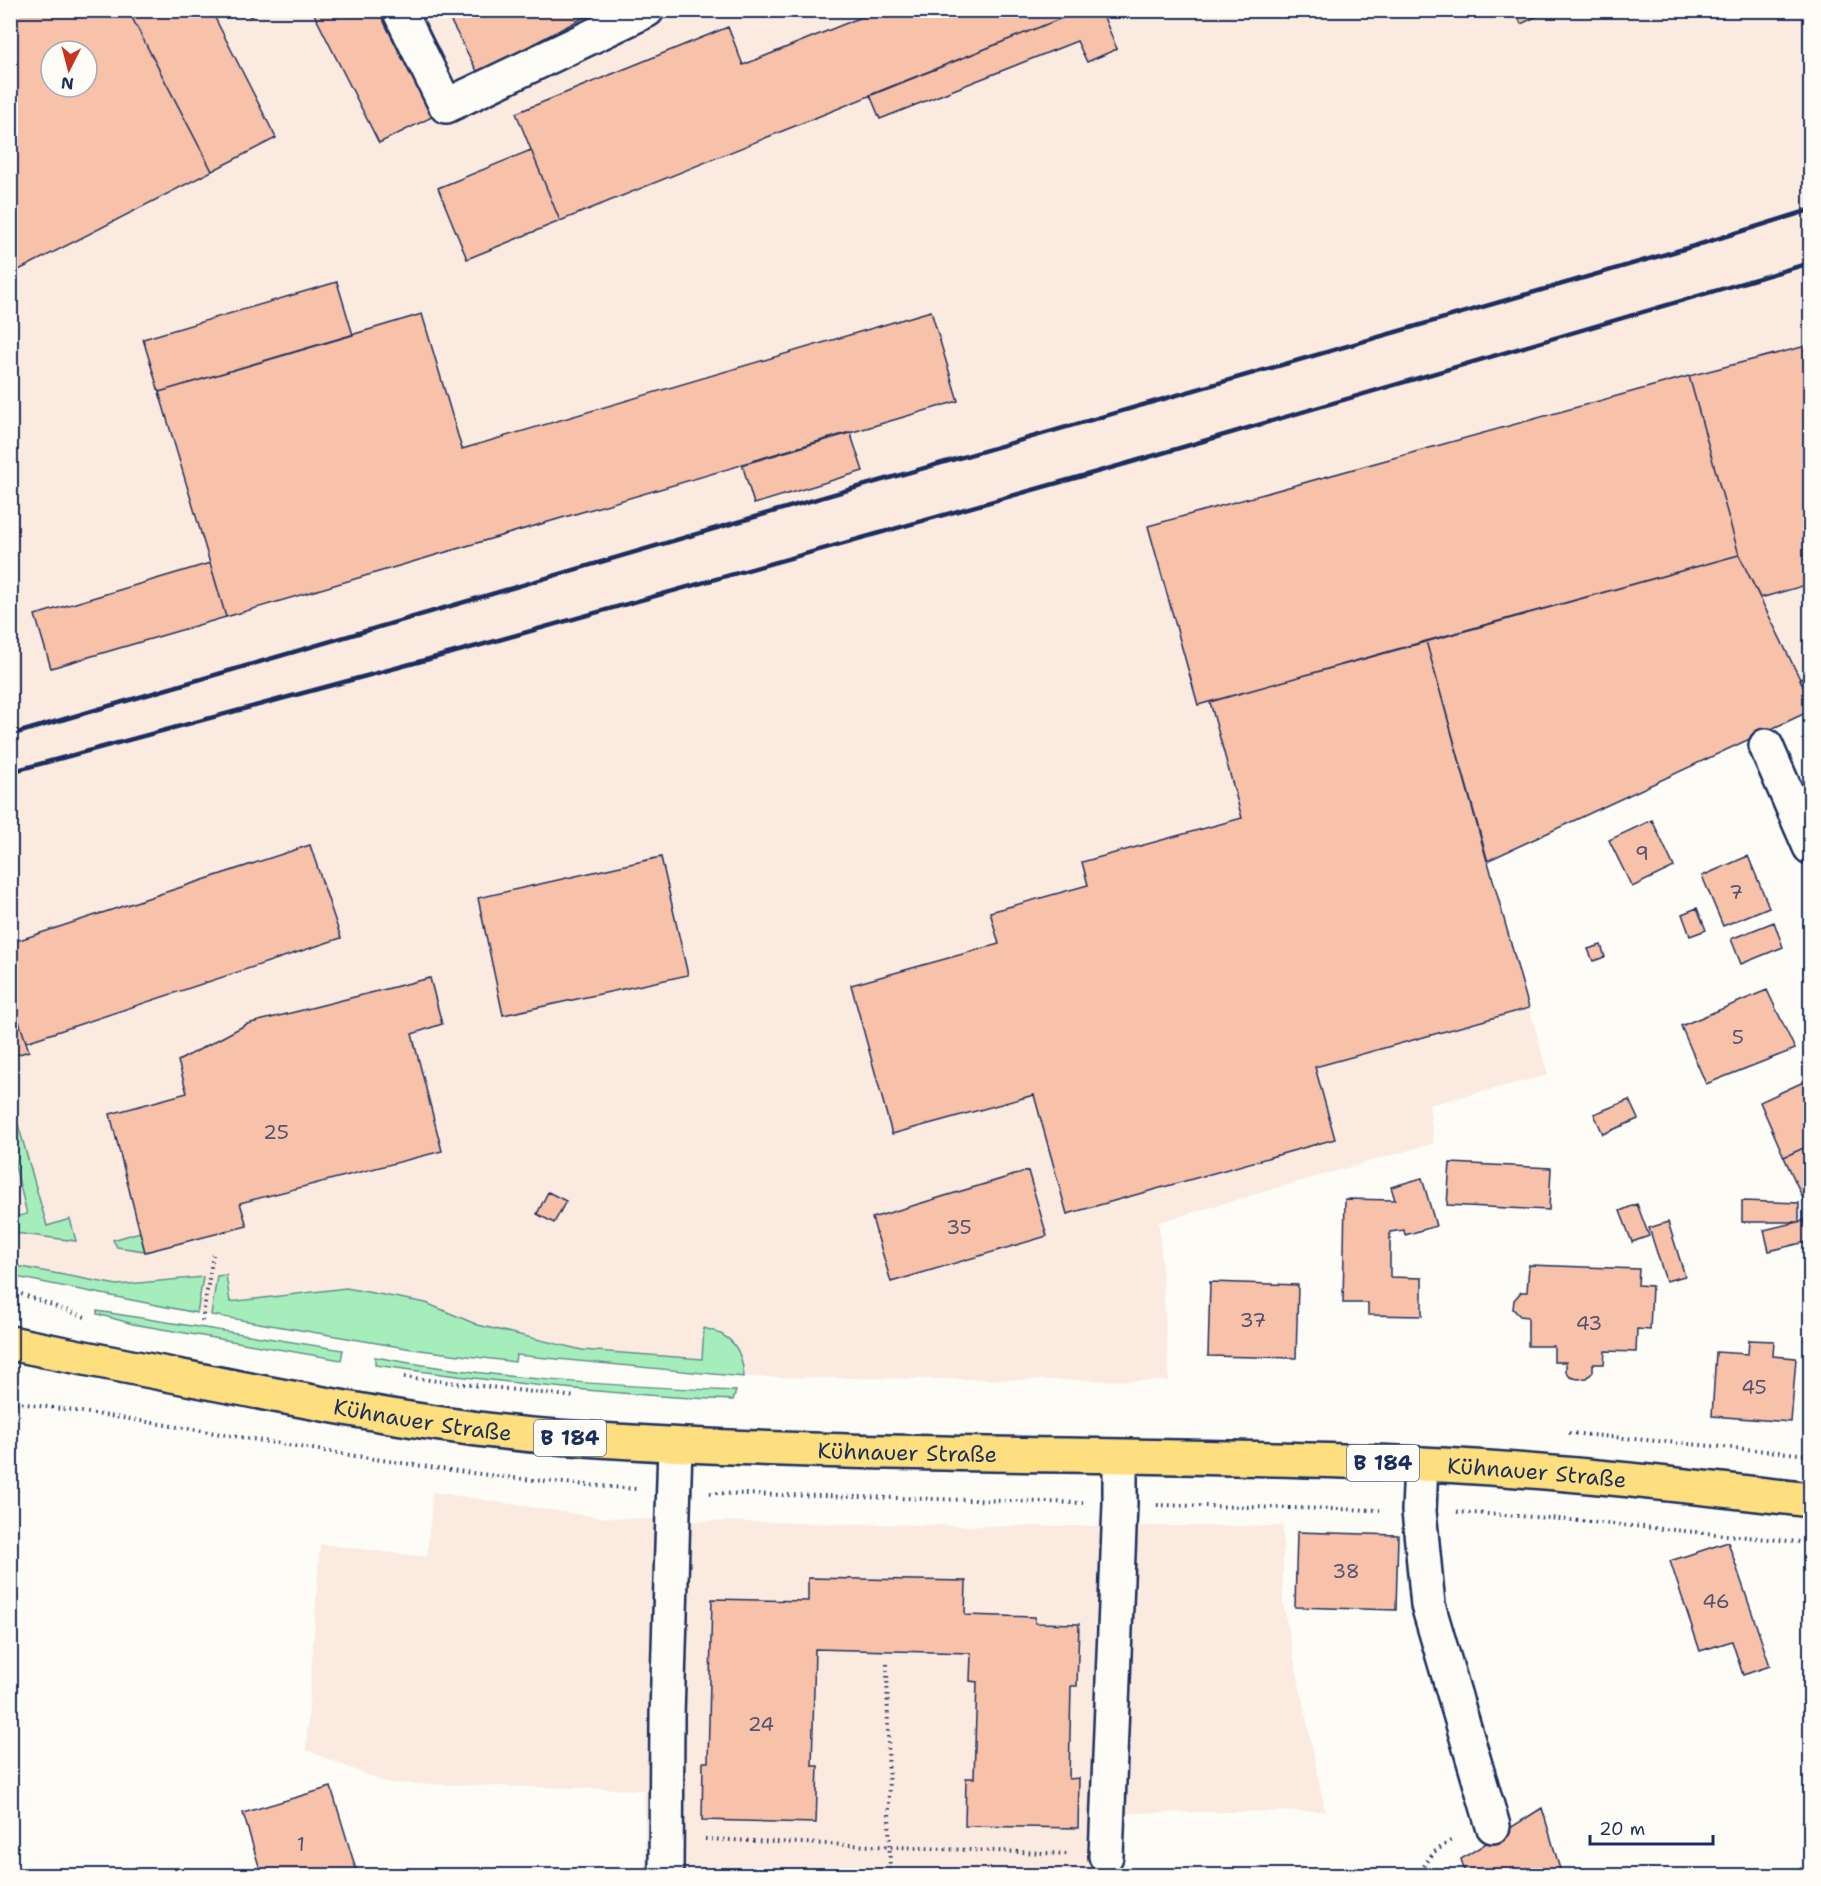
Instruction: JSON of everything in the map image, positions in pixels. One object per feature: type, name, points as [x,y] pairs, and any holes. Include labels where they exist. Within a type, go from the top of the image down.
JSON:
[{"type":"main road","name":"Kühnauer Straße","points":[[10,1343],[372,1413],[460,1427],[555,1437],[675,1445],[1421,1464],[1596,1476],[1810,1500]]},
{"type":"street","points":[[399,10],[446,106],[647,10]]},
{"type":"street","points":[[1766,746],[1810,846]]},
{"type":"street","points":[[666,1875],[667,1716],[675,1445]]},
{"type":"street","points":[[1106,1856],[1120,1458]]},
{"type":"street","points":[[1421,1464],[1419,1510],[1428,1605],[1493,1826]]},
{"type":"path","points":[[202,1321],[213,1255]]},
{"type":"path","points":[[10,1290],[92,1320]]},
{"type":"path","points":[[402,1376],[582,1398]]},
{"type":"path","points":[[1568,1433],[1810,1455]]},
{"type":"path","points":[[887,1664],[890,1875]]},
{"type":"path","points":[[666,1837],[1106,1856]]},
{"type":"path","points":[[1417,1875],[1434,1852],[1452,1840]]},
{"type":"shaded area","points":[[11,11],[1810,11],[1810,711],[1488,861],[1548,1075],[1429,1105],[1434,1143],[1159,1222],[1169,1381],[744,1377],[516,1355],[515,1362],[412,1349],[197,1313],[11,1276]]},
{"type":"shaded area","points":[[433,1492],[595,1517],[977,1526],[1283,1526],[1283,1604],[1325,1811],[1128,1813],[1116,1875],[645,1875],[644,1790],[387,1783],[306,1750],[320,1544],[427,1557]]},
{"type":"green space","points":[[12,1103],[47,1226],[70,1219],[76,1241],[15,1233],[11,1230],[11,1218],[27,1214],[11,1149],[10,1104]]},
{"type":"green space","points":[[140,1232],[145,1251],[117,1247],[113,1240]]},
{"type":"green space","points":[[11,1265],[117,1285],[203,1277],[197,1313],[11,1276]]},
{"type":"green space","points":[[226,1275],[230,1302],[346,1288],[426,1303],[478,1325],[582,1350],[702,1359],[704,1328],[722,1335],[734,1344],[741,1358],[744,1377],[516,1355],[515,1362],[412,1349],[211,1315],[217,1276]]},
{"type":"green space","points":[[97,1311],[343,1350],[341,1360],[133,1324],[97,1314]]},
{"type":"green space","points":[[375,1357],[510,1376],[645,1387],[736,1391],[733,1400],[554,1387],[375,1365]]},
{"type":"building","points":[[10,10],[128,10],[212,171],[11,274]]},
{"type":"building","points":[[128,10],[211,10],[276,138],[212,171]]},
{"type":"building","points":[[247,10],[263,10],[250,17]]},
{"type":"building","points":[[312,10],[378,10],[432,117],[379,143]]},
{"type":"building","points":[[449,10],[598,10],[478,73],[446,12]]},
{"type":"building","points":[[879,10],[1082,10],[560,221],[516,113],[728,27],[743,65]]},
{"type":"building","points":[[1082,10],[1101,10],[1117,49],[1087,62],[1077,41],[880,119],[870,95]]},
{"type":"building","points":[[1515,10],[1550,10],[1521,24]]},
{"type":"building","points":[[531,150],[560,221],[467,259],[438,188]]},
{"type":"building","points":[[337,282],[353,335],[159,392],[143,339]]},
{"type":"building","points":[[931,311],[958,401],[226,617],[159,392],[422,314],[462,449]]},
{"type":"building","points":[[1810,345],[1810,584],[1760,598],[1739,555],[1689,376]]},
{"type":"building","points":[[1689,376],[1739,555],[1198,705],[1148,526]]},
{"type":"building","points":[[850,432],[863,471],[754,504],[742,464]]},
{"type":"building","points":[[1739,555],[1800,679],[1810,703],[1810,711],[1487,861],[1426,641]]},
{"type":"building","points":[[210,563],[226,617],[51,668],[35,615]]},
{"type":"building","points":[[1426,641],[1529,1008],[1315,1067],[1335,1139],[1067,1214],[1034,1095],[892,1134],[851,985],[999,944],[990,912],[1088,885],[1082,862],[1242,818],[1210,702]]},
{"type":"building","points":[[1810,674],[1810,703],[1800,679]]},
{"type":"building","points":[[1652,820],[1674,867],[1632,887],[1609,840]]},
{"type":"building","points":[[310,845],[341,938],[26,1042],[10,995],[10,943]]},
{"type":"building","points":[[1748,856],[1769,907],[1723,926],[1702,876]]},
{"type":"building","points":[[661,857],[688,975],[503,1015],[478,898]]},
{"type":"building","points":[[1697,908],[1706,930],[1690,936],[1682,914]]},
{"type":"building","points":[[1774,922],[1783,947],[1741,964],[1731,939]]},
{"type":"building","points":[[1601,945],[1605,957],[1593,961],[1588,949]]},
{"type":"building","points":[[430,978],[442,1024],[412,1034],[442,1151],[240,1203],[247,1226],[145,1252],[110,1114],[187,1093],[178,1061],[247,1024]]},
{"type":"building","points":[[1767,990],[1795,1049],[1706,1084],[1681,1026]]},
{"type":"building","points":[[10,995],[29,1051],[10,1057]]},
{"type":"building","points":[[1810,1079],[1810,1145],[1784,1157],[1760,1102]]},
{"type":"building","points":[[1629,1100],[1638,1119],[1603,1134],[1594,1114]]},
{"type":"building","points":[[1810,1145],[1810,1208],[1808,1209],[1784,1157]]},
{"type":"building","points":[[1450,1163],[1551,1168],[1549,1210],[1447,1205]]},
{"type":"building","points":[[1028,1171],[1047,1236],[891,1282],[872,1218]]},
{"type":"building","points":[[1422,1178],[1436,1226],[1405,1235],[1404,1230],[1390,1232],[1390,1277],[1422,1278],[1422,1316],[1368,1315],[1368,1303],[1343,1303],[1345,1199],[1395,1200],[1391,1187]]},
{"type":"building","points":[[548,1192],[566,1201],[554,1223],[537,1214]]},
{"type":"building","points":[[1742,1201],[1799,1203],[1799,1222],[1742,1222]]},
{"type":"building","points":[[1637,1204],[1649,1236],[1632,1242],[1620,1211]]},
{"type":"building","points":[[1806,1220],[1810,1241],[1769,1251],[1764,1230]]},
{"type":"building","points":[[1668,1222],[1685,1276],[1666,1281],[1649,1228]]},
{"type":"building","points":[[1529,1265],[1639,1269],[1638,1285],[1652,1286],[1650,1330],[1637,1329],[1636,1352],[1605,1351],[1604,1364],[1593,1364],[1593,1372],[1587,1378],[1578,1379],[1570,1377],[1566,1372],[1566,1362],[1554,1362],[1554,1346],[1528,1346],[1528,1317],[1520,1316],[1513,1309],[1514,1300],[1521,1292],[1527,1292]]},
{"type":"building","points":[[1210,1282],[1298,1285],[1296,1358],[1208,1356]]},
{"type":"building","points":[[1810,1338],[1810,1355],[1804,1340]]},
{"type":"building","points":[[1749,1340],[1774,1341],[1773,1356],[1796,1358],[1791,1422],[1712,1416],[1716,1352],[1748,1354]]},
{"type":"building","points":[[1297,1532],[1398,1535],[1396,1610],[1295,1607]]},
{"type":"building","points":[[1728,1542],[1770,1666],[1743,1675],[1732,1641],[1700,1651],[1670,1561]]},
{"type":"building","points":[[808,1578],[966,1581],[965,1615],[1035,1617],[1035,1623],[1079,1624],[1077,1686],[1071,1686],[1069,1779],[1079,1778],[1078,1828],[965,1826],[966,1778],[974,1778],[977,1682],[970,1681],[971,1653],[815,1649],[812,1766],[818,1766],[816,1823],[702,1820],[703,1762],[708,1762],[712,1599],[808,1601]]},
{"type":"building","points":[[331,1787],[358,1876],[262,1876],[243,1813]]},
{"type":"building","points":[[1542,1808],[1562,1876],[1466,1876],[1461,1859]]},
{"type":"railway","points":[[10,735],[1694,246],[1810,210]]},
{"type":"railway","points":[[10,772],[481,645],[1125,464],[1810,263]]}]
